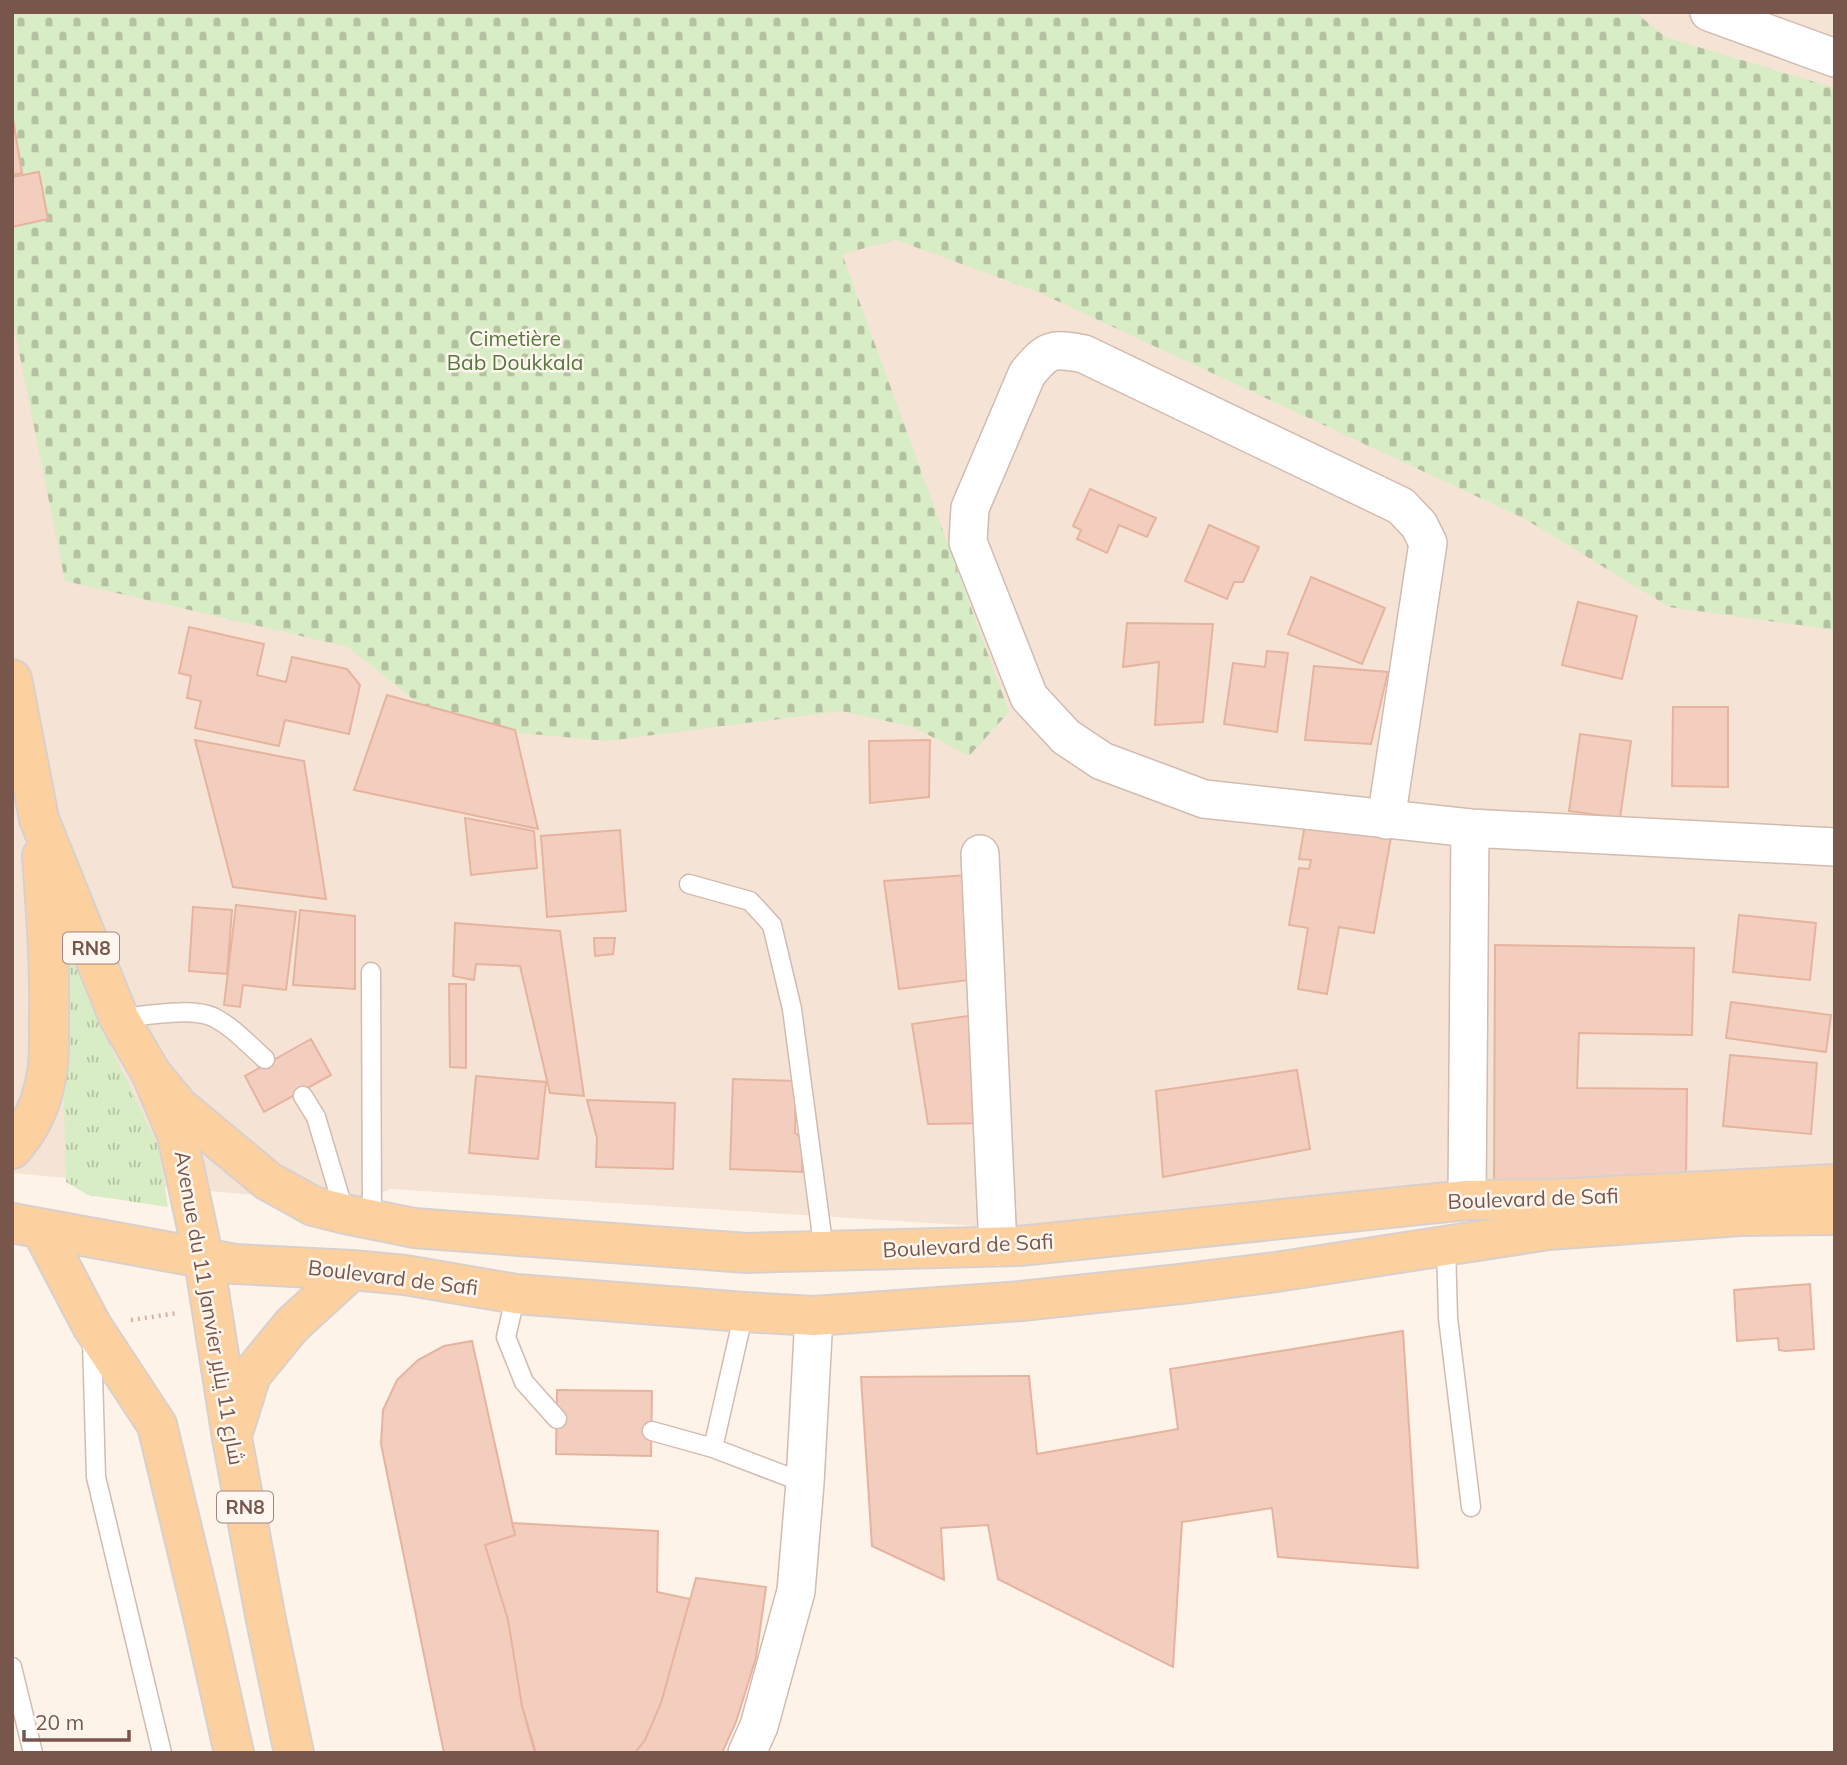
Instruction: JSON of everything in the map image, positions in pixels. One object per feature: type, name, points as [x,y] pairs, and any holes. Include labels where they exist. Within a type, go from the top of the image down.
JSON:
[{"type":"main road","name":"Avenue du 11 Janvier شارع 11 يناير","points":[[12,679],[39,819],[120,1018],[151,1073],[177,1135],[204,1259],[232,1438],[294,1753]]},
{"type":"main road","points":[[12,1149],[23,1136],[39,1105],[48,1065],[50,992],[39,819]]},
{"type":"main road","name":"Boulevard de Safi","points":[[151,1073],[179,1107],[268,1181],[313,1206],[415,1228],[746,1253],[1008,1247],[1467,1200],[1550,1214],[1835,1215]]},
{"type":"main road","name":"Boulevard de Safi","points":[[27,1226],[235,1264],[405,1275],[516,1294],[814,1316],[1021,1301],[1234,1277],[1446,1245],[1550,1214],[1835,1184]]},
{"type":"main road","points":[[27,1226],[157,1424],[234,1753]]},
{"type":"main road","points":[[1008,1247],[1021,1301]]},
{"type":"main road","points":[[744,1312],[746,1253]]},
{"type":"main road","points":[[232,1438],[251,1375],[292,1325],[352,1270]]},
{"type":"street","points":[[1709,12],[1835,58]]},
{"type":"street","points":[[1387,820],[1428,543],[1419,525],[1401,506],[1084,354],[1056,349],[1040,358],[1027,374],[970,508],[968,542],[1028,697],[1066,737],[1102,761],[1205,799],[1387,820],[1470,828],[1835,847]]},
{"type":"street","points":[[1467,1200],[1470,828]]},
{"type":"street","points":[[980,854],[1008,1247]]},
{"type":"street","points":[[747,1753],[759,1726],[796,1591],[814,1316]]},
{"type":"lane","points":[[688,884],[750,901],[772,925],[792,1009],[824,1251]]},
{"type":"lane","points":[[358,1217],[371,972]]},
{"type":"lane","points":[[120,1018],[195,1012],[225,1024],[265,1059]]},
{"type":"lane","points":[[303,1096],[316,1117],[358,1217]]},
{"type":"lane","points":[[1446,1245],[1448,1318],[1471,1507]]},
{"type":"lane","points":[[516,1294],[506,1337],[524,1382],[557,1419]]},
{"type":"lane","points":[[713,1448],[744,1312]]},
{"type":"lane","points":[[92,1325],[96,1477],[162,1753]]},
{"type":"lane","points":[[652,1431],[713,1448],[805,1483]]},
{"type":"lane","points":[[12,1667],[33,1753]]},
{"type":"path","points":[[92,1325],[211,1309]]},
{"type":"shaded area","points":[[12,12],[1835,12],[1835,1207],[1040,1230],[390,1189],[352,1208],[307,1200],[12,1173]]},
{"type":"green space","name":"Cimetière Bab Doukkala","points":[[12,12],[1635,12],[1665,37],[1835,88],[1835,630],[1669,607],[1523,518],[1038,292],[896,240],[842,254],[1009,712],[969,756],[913,727],[841,711],[607,741],[508,732],[419,704],[348,647],[65,581],[12,317]]},
{"type":"green space","points":[[59,910],[87,997],[159,1148],[168,1207],[88,1195],[66,1182]]},
{"type":"building","points":[[12,113],[22,173],[12,175]]},
{"type":"building","points":[[39,172],[48,219],[12,227],[12,177]]},
{"type":"building","points":[[1090,489],[1156,518],[1147,537],[1119,525],[1107,553],[1077,539],[1081,530],[1073,526]]},
{"type":"building","points":[[1209,525],[1259,547],[1243,582],[1234,582],[1227,599],[1185,581]]},
{"type":"building","points":[[1311,577],[1385,608],[1362,664],[1288,634]]},
{"type":"building","points":[[1578,602],[1637,616],[1622,679],[1562,665]]},
{"type":"building","points":[[1127,623],[1213,624],[1203,722],[1155,725],[1159,662],[1123,667]]},
{"type":"building","points":[[189,627],[264,644],[257,675],[286,682],[292,657],[347,669],[360,685],[349,734],[285,720],[279,746],[195,728],[201,701],[187,698],[191,676],[179,673]]},
{"type":"building","points":[[1267,651],[1288,653],[1277,732],[1224,724],[1233,663],[1265,667]]},
{"type":"building","points":[[1314,666],[1388,672],[1371,744],[1305,740]]},
{"type":"building","points":[[387,695],[515,730],[538,829],[354,790]]},
{"type":"building","points":[[1673,707],[1728,707],[1728,787],[1672,786]]},
{"type":"building","points":[[1580,734],[1631,741],[1620,818],[1569,811]]},
{"type":"building","points":[[195,740],[304,761],[326,899],[233,887]]},
{"type":"building","points":[[930,740],[929,797],[870,803],[869,741]]},
{"type":"building","points":[[465,818],[534,831],[537,868],[471,875]]},
{"type":"building","points":[[1305,824],[1391,837],[1374,933],[1339,927],[1327,994],[1298,989],[1308,928],[1289,925],[1299,868],[1309,869],[1311,860],[1299,859]]},
{"type":"building","points":[[620,830],[626,911],[547,917],[541,836]]},
{"type":"building","points":[[967,875],[977,979],[899,989],[884,881]]},
{"type":"building","points":[[236,905],[296,912],[286,990],[243,985],[240,1007],[224,1005]]},
{"type":"building","points":[[193,907],[232,910],[227,974],[189,971]]},
{"type":"building","points":[[300,910],[355,916],[355,989],[293,985]]},
{"type":"building","points":[[1739,915],[1816,923],[1810,980],[1733,972]]},
{"type":"building","points":[[455,923],[560,931],[584,1096],[550,1093],[520,966],[476,964],[474,980],[453,976]]},
{"type":"building","points":[[594,938],[615,938],[613,954],[595,956]]},
{"type":"building","points":[[1495,945],[1694,948],[1692,1035],[1579,1033],[1577,1088],[1687,1089],[1686,1182],[1494,1191]]},
{"type":"building","points":[[449,984],[466,984],[466,1068],[450,1067]]},
{"type":"building","points":[[1731,1002],[1831,1015],[1826,1052],[1726,1038]]},
{"type":"building","points":[[982,1014],[992,1123],[928,1124],[912,1024]]},
{"type":"building","points":[[311,1039],[331,1075],[264,1112],[245,1076]]},
{"type":"building","points":[[1730,1055],[1817,1063],[1811,1134],[1723,1126]]},
{"type":"building","points":[[1297,1070],[1310,1149],[1163,1177],[1156,1091]]},
{"type":"building","points":[[476,1076],[546,1082],[538,1159],[469,1153]]},
{"type":"building","points":[[733,1079],[796,1081],[795,1133],[803,1139],[802,1172],[730,1169]]},
{"type":"building","points":[[587,1100],[675,1103],[673,1169],[596,1167],[597,1138]]},
{"type":"building","points":[[1810,1284],[1814,1349],[1779,1350],[1778,1338],[1737,1341],[1734,1290]]},
{"type":"building","points":[[1403,1331],[1418,1568],[1278,1557],[1272,1508],[1182,1522],[1173,1667],[998,1579],[988,1525],[941,1528],[944,1580],[872,1546],[861,1377],[1029,1376],[1037,1454],[1178,1429],[1170,1369]]},
{"type":"building","points":[[472,1341],[515,1535],[485,1545],[508,1620],[522,1706],[536,1753],[444,1753],[381,1444],[383,1410],[397,1380],[418,1360],[444,1346]]},
{"type":"building","points":[[557,1390],[652,1391],[651,1456],[556,1454]]},
{"type":"building","points":[[512,1523],[658,1531],[657,1592],[690,1599],[661,1703],[645,1740],[635,1753],[535,1753],[522,1706],[508,1620],[485,1545],[515,1535]]},
{"type":"building","points":[[696,1578],[766,1587],[756,1658],[736,1722],[722,1753],[635,1753],[645,1740],[661,1703]]}]
